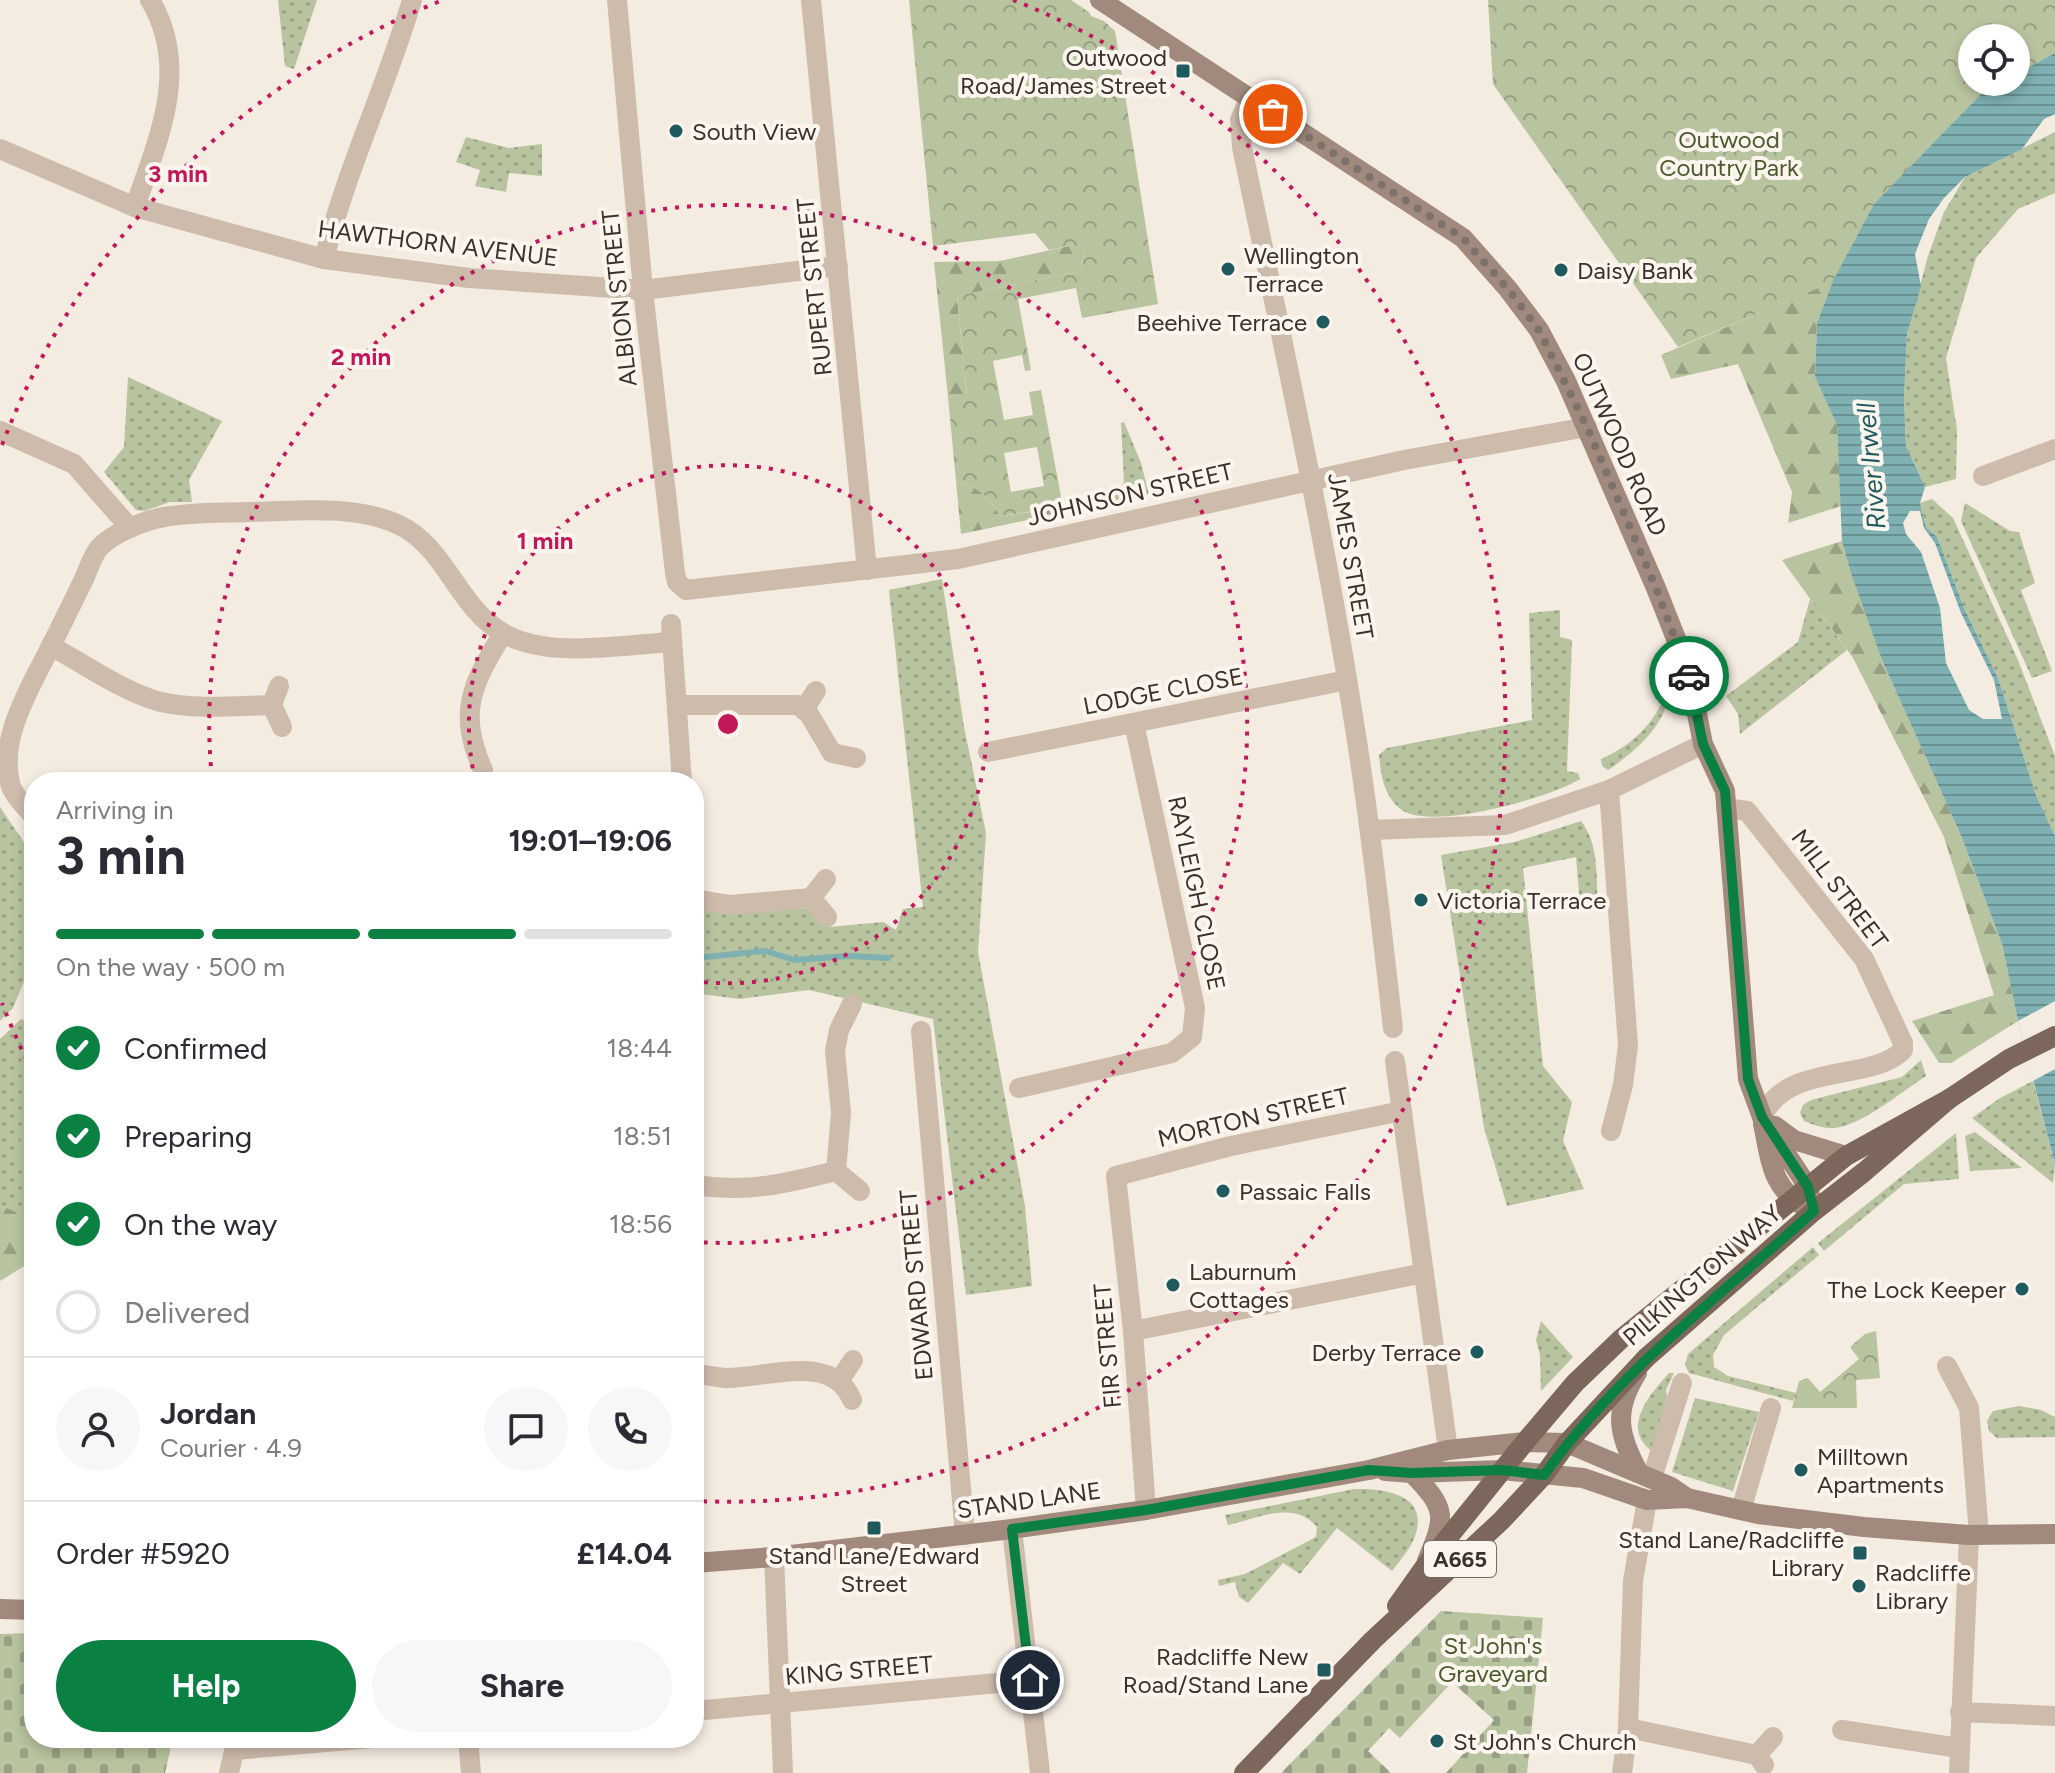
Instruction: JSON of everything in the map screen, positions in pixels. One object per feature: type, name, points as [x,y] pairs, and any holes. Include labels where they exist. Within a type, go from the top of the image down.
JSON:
[{"type":"main road","name":"PILKINGTON WAY","points":[[1525,1442],[1597,1359],[1846,1156],[1949,1099],[2009,1059],[2055,1036]]},
{"type":"main road","name":"PILKINGTON WAY","points":[[1544,1475],[1567,1443],[1646,1358],[1814,1211],[1949,1099]]},
{"type":"main road","name":"A665","points":[[1373,1640],[1426,1565],[1525,1442]]},
{"type":"main road","name":"A665","points":[[1254,1770],[1373,1640],[1501,1521],[1544,1475]]},
{"type":"street","points":[[135,207],[168,106],[170,73],[166,38],[150,0]]},
{"type":"street","points":[[324,259],[336,208],[396,56],[412,0]]},
{"type":"street","name":"ALBION STREET","points":[[617,0],[643,290],[675,573],[682,588]]},
{"type":"street","name":"RUPERT STREET","points":[[811,0],[867,570]]},
{"type":"street","name":"OUTWOOD ROAD","points":[[1100,0],[1463,238],[1539,330],[1587,427],[1656,588],[1688,669],[1703,744],[1725,791],[1748,1079],[1762,1117],[1775,1178],[1791,1200]]},
{"type":"street","name":"JAMES STREET","points":[[1250,98],[1240,120],[1242,147],[1311,481],[1347,680],[1371,830],[1393,1028]]},
{"type":"street","name":"HAWTHORN AVENUE","points":[[0,149],[135,207],[324,259],[469,278],[643,290],[838,266]]},
{"type":"street","name":"JOHNSON STREET","points":[[682,588],[691,590],[958,559],[1404,460],[1587,427]]},
{"type":"street","points":[[0,431],[74,464],[130,528]]},
{"type":"street","points":[[1983,476],[2055,449]]},
{"type":"street","points":[[24,804],[10,785],[8,751],[16,714],[99,548],[130,528],[160,517],[187,514],[352,513],[399,525],[420,539],[465,599],[503,633],[531,643],[578,648],[671,633],[681,772]]},
{"type":"street","points":[[472,759],[470,701],[482,668],[503,633]]},
{"type":"street","points":[[51,646],[159,702],[192,706],[275,695],[282,727]]},
{"type":"street","name":"LODGE CLOSE","points":[[988,752],[1347,680]]},
{"type":"street","points":[[804,709],[816,691]]},
{"type":"street","points":[[677,705],[798,705],[809,714],[832,753],[856,758]]},
{"type":"street","name":"RAYLEIGH CLOSE","points":[[1019,1088],[1172,1053],[1192,1037],[1195,1008],[1134,723]]},
{"type":"street","points":[[1371,830],[1505,825],[1609,790],[1703,744]]},
{"type":"street","points":[[1609,790],[1628,1045],[1623,1085],[1611,1131]]},
{"type":"street","name":"MILL STREET","points":[[1726,808],[1747,811],[1864,959],[1903,1043],[1903,1050],[1897,1056],[1807,1080],[1776,1097],[1762,1117]]},
{"type":"street","points":[[704,901],[730,905],[811,898],[826,879]]},
{"type":"street","points":[[811,898],[827,917]]},
{"type":"street","points":[[836,1171],[841,1113],[835,1051],[839,1030],[852,1004]]},
{"type":"street","name":"EDWARD STREET","points":[[921,1031],[965,1535]]},
{"type":"street","points":[[1395,1061],[1448,1450]]},
{"type":"street","name":"MORTON STREET","points":[[1116,1176],[1231,1146],[1402,1111]]},
{"type":"street","points":[[1762,1117],[1794,1140],[1846,1156]]},
{"type":"street","name":"OUTWOOD ROAD","points":[[1762,1117],[1808,1187],[1814,1211]]},
{"type":"street","points":[[704,1186],[739,1189],[772,1187],[836,1171]]},
{"type":"street","points":[[836,1171],[860,1191]]},
{"type":"street","name":"FIR STREET","points":[[1116,1176],[1133,1331],[1146,1510]]},
{"type":"street","points":[[1791,1200],[1814,1211]]},
{"type":"street","points":[[1133,1331],[1424,1273]]},
{"type":"street","points":[[1645,1475],[1622,1438],[1620,1416],[1628,1388],[1646,1358]]},
{"type":"street","points":[[839,1381],[853,1360]]},
{"type":"street","points":[[1947,1366],[1969,1408],[1974,1535],[1960,1712],[1959,1773]]},
{"type":"street","points":[[704,1375],[726,1378],[815,1371],[839,1381],[852,1400]]},
{"type":"street","points":[[1645,1475],[1682,1383]]},
{"type":"street","points":[[1741,1510],[1771,1408]]},
{"type":"street","name":"STAND LANE","points":[[704,1562],[965,1535],[1146,1510],[1369,1470],[1448,1450],[1525,1442],[1567,1443],[1645,1475],[1687,1498]]},
{"type":"street","name":"STAND LANE","points":[[1369,1470],[1412,1473],[1502,1470],[1583,1478],[1647,1500],[1687,1498],[1758,1514],[1864,1527],[1974,1535],[2055,1534]]},
{"type":"street","points":[[1412,1473],[1433,1495],[1440,1511],[1441,1524],[1426,1565]]},
{"type":"street","points":[[1622,1773],[1628,1728],[1633,1581],[1647,1500]]},
{"type":"street","points":[[1012,1529],[1040,1773]]},
{"type":"street","points":[[774,1557],[783,1773]]},
{"type":"street","points":[[0,1609],[24,1610]]},
{"type":"street","name":"KING STREET","points":[[704,1710],[1030,1680]]},
{"type":"street","points":[[1960,1712],[2055,1716]]},
{"type":"street","points":[[1628,1728],[1761,1761],[1773,1737]]},
{"type":"street","points":[[1842,1730],[1959,1748]]},
{"type":"street","points":[[229,1773],[235,1748]]},
{"type":"street","points":[[469,1748],[471,1773]]},
{"type":"green space","points":[[278,0],[317,0],[294,69],[285,66]]},
{"type":"green space","points":[[909,0],[1071,0],[1091,16],[1104,21],[1115,31],[1158,304],[1082,318],[1076,288],[1018,299],[1031,370],[1025,371],[1022,355],[993,361],[1004,420],[1033,415],[1029,392],[1041,390],[1063,507],[1000,516],[982,493],[956,481],[948,397],[967,394],[957,296],[1081,271],[1084,253],[1074,245],[1049,250],[1035,233],[933,246]],"holes":[[[1037,447],[1044,486],[1011,492],[1004,453]]]},
{"type":"green space","name":"Outwood Country Park","points":[[1488,0],[2055,0],[2055,53],[2030,66],[2030,24],[1958,24],[1958,96],[1979,96],[1874,204],[1833,282],[1678,347],[1493,84]]},
{"type":"green space","points":[[1930,0],[2055,0],[2055,53],[2030,66],[2030,24],[1958,24],[1958,96],[1979,96],[1874,204],[1833,282],[1817,323],[1815,377],[1837,425],[1841,506],[1788,523],[1792,492],[1738,364],[1671,379],[1661,355],[1787,301]]},
{"type":"green space","points":[[2055,132],[2055,193],[2018,209],[1976,258],[1946,358],[1957,430],[1956,479],[1925,487],[1906,446],[1904,398],[1907,334],[1928,256],[1944,212],[1965,177]]},
{"type":"green space","points":[[466,137],[509,148],[542,144],[542,176],[509,173],[506,192],[475,186],[480,170],[456,162]]},
{"type":"green space","points":[[1074,245],[1084,252],[1081,271],[957,296],[967,395],[948,397],[934,262],[1000,261]]},
{"type":"green space","points":[[128,377],[222,421],[189,480],[192,502],[170,502],[144,511],[136,510],[104,472],[124,447]]},
{"type":"green space","points":[[1124,422],[1141,463],[1149,494],[1111,502],[1124,482],[1121,423]]},
{"type":"green space","points":[[956,481],[982,493],[1000,516],[1069,507],[1071,511],[961,534]]},
{"type":"green space","points":[[1932,499],[1953,518],[2018,660],[2055,756],[2055,836],[2036,795],[1998,678],[1965,610],[1937,537],[1926,527],[1920,503]]},
{"type":"green space","points":[[1965,503],[2010,531],[2019,532],[2035,583],[2021,590],[2052,671],[2032,678],[1961,521]]},
{"type":"green space","points":[[1842,541],[1882,660],[1962,838],[2002,944],[2018,1021],[1951,1063],[1939,1063],[1912,1021],[1994,995],[1944,837],[1853,658],[1782,560]]},
{"type":"green space","points":[[942,579],[964,727],[986,833],[978,952],[1025,1206],[1032,1286],[966,1295],[933,1019],[809,990],[739,999],[704,994],[704,907],[814,909],[829,927],[883,922],[896,930],[903,909],[923,907],[889,590]]},
{"type":"green space","points":[[1810,599],[1847,650],[1740,734],[1738,714],[1726,696],[1798,642]]},
{"type":"green space","points":[[1560,610],[1560,637],[1572,640],[1567,771],[1578,773],[1580,779],[1544,795],[1491,810],[1438,817],[1402,810],[1387,792],[1379,755],[1387,748],[1532,720],[1529,613]]},
{"type":"green space","points":[[1670,682],[1665,709],[1651,733],[1608,770],[1602,766],[1601,759],[1625,746],[1645,728],[1660,707]]},
{"type":"green space","points":[[0,807],[24,842],[24,981],[13,1008],[0,1021]]},
{"type":"green space","points":[[1581,821],[1594,850],[1598,903],[1580,904],[1576,857],[1523,868],[1543,1066],[1572,1102],[1563,1141],[1584,1189],[1507,1206],[1484,1128],[1441,855],[1515,842]]},
{"type":"green space","points":[[21,1019],[24,1020],[24,1133],[15,1157],[24,1165],[24,1216],[0,1205],[0,1039]]},
{"type":"green space","points":[[1921,1060],[1926,1076],[1858,1120],[1827,1128],[1804,1121],[1800,1113],[1803,1105],[1811,1100],[1902,1077]]},
{"type":"green space","points":[[2033,1081],[2055,1166],[2053,1183],[1972,1118],[2000,1098]]},
{"type":"green space","points":[[24,1131],[24,1166],[14,1157]]},
{"type":"green space","points":[[1975,1132],[2022,1168],[1970,1171],[1965,1136]]},
{"type":"green space","points":[[1956,1133],[1959,1179],[1904,1184],[1824,1251],[1818,1243]]},
{"type":"green space","points":[[0,1205],[24,1216],[24,1266],[0,1281]]},
{"type":"green space","points":[[1813,1247],[1819,1255],[1724,1335],[1713,1355],[1714,1367],[1728,1376],[1796,1393],[1793,1401],[1689,1373],[1685,1365],[1688,1354]]},
{"type":"green space","points":[[1541,1321],[1573,1357],[1541,1391],[1540,1355],[1536,1340]]},
{"type":"green space","points":[[1876,1331],[1880,1378],[1856,1380],[1857,1408],[1792,1408],[1799,1381],[1808,1378],[1820,1392],[1859,1359],[1850,1347],[1865,1334]]},
{"type":"green space","points":[[1669,1373],[1674,1373],[1666,1390],[1667,1397],[1652,1451],[1643,1442],[1639,1421],[1647,1400]]},
{"type":"green space","points":[[1695,1398],[1759,1412],[1733,1491],[1672,1472]]},
{"type":"green space","points":[[2019,1406],[2041,1410],[2055,1417],[2055,1437],[1997,1438],[1989,1431],[1987,1421],[1993,1411]]},
{"type":"green space","points":[[1354,1489],[1389,1492],[1409,1501],[1415,1509],[1418,1520],[1416,1533],[1392,1571],[1337,1528],[1300,1574],[1283,1563],[1248,1603],[1239,1597],[1235,1582],[1219,1586],[1218,1580],[1245,1574],[1316,1537],[1317,1527],[1298,1514],[1275,1513],[1228,1525],[1225,1515]]},
{"type":"green space","name":"St John's Graveyard","points":[[1441,1611],[1543,1618],[1527,1773],[1446,1773],[1494,1720],[1452,1682],[1400,1738],[1389,1728],[1368,1751],[1391,1773],[1281,1773]]},
{"type":"green space","points":[[24,1633],[24,1748],[171,1748],[165,1773],[0,1773],[0,1634]]},
{"type":"water","name":"River Irwell","points":[[2055,53],[2055,114],[2044,119],[2022,149],[1965,177],[1929,219],[1915,254],[1921,286],[1907,334],[1904,398],[1906,446],[1925,487],[1920,503],[1926,527],[1937,537],[1965,610],[1998,678],[2036,795],[2055,836],[2055,1165],[2002,944],[1962,838],[1882,660],[1842,541],[1837,425],[1815,377],[1817,323],[1833,281],[1874,204],[1979,96],[2030,96],[2030,66]],"holes":[[[1910,511],[1920,511],[1924,528],[1935,543],[1961,613],[1994,680],[2002,719],[1983,719],[1969,710],[1946,663],[1940,608],[1921,552],[1906,534],[1903,523]]]},
{"type":"pier","points":[[2055,1001],[2055,1069],[2033,1081],[2018,1021]]},
{"type":"waterway","points":[[704,957],[765,951],[795,960],[848,956],[888,958]]},
{"type":"way so far","points":[[1273,114],[1463,238],[1539,330],[1587,427],[1656,588],[1689,676]]},
{"type":"place","name":"Outwood Road/James Street","points":[[1183,71]]},
{"type":"place","name":"South View","points":[[676,131]]},
{"type":"place","name":"Wellington Terrace","points":[[1228,269]]},
{"type":"place","name":"Daisy Bank","points":[[1561,270]]},
{"type":"place","name":"Beehive Terrace","points":[[1323,322]]},
{"type":"place","name":"Victoria Terrace","points":[[1421,900]]},
{"type":"place","name":"Passaic Falls","points":[[1223,1191]]},
{"type":"place","name":"Laburnum Cottages","points":[[1173,1285]]},
{"type":"place","name":"The Lock Keeper","points":[[2022,1289]]},
{"type":"place","name":"Derby Terrace","points":[[1477,1352]]},
{"type":"place","name":"Milltown Apartments","points":[[1801,1470]]},
{"type":"place","name":"Stand Lane/Edward Street","points":[[874,1528]]},
{"type":"place","name":"Stand Lane/Radcliffe Library","points":[[1860,1553]]},
{"type":"place","name":"Radcliffe Library","points":[[1859,1586]]},
{"type":"place","name":"Radcliffe New Road/Stand Lane","points":[[1324,1670]]},
{"type":"place","name":"St John's Church","points":[[1437,1741]]},
{"type":"route","points":[[1030,1680],[1012,1529],[1146,1510],[1369,1470],[1412,1473],[1502,1470],[1544,1475],[1567,1443],[1646,1358],[1814,1211],[1808,1187],[1762,1117],[1748,1079],[1725,791],[1703,744],[1689,676]]}]
